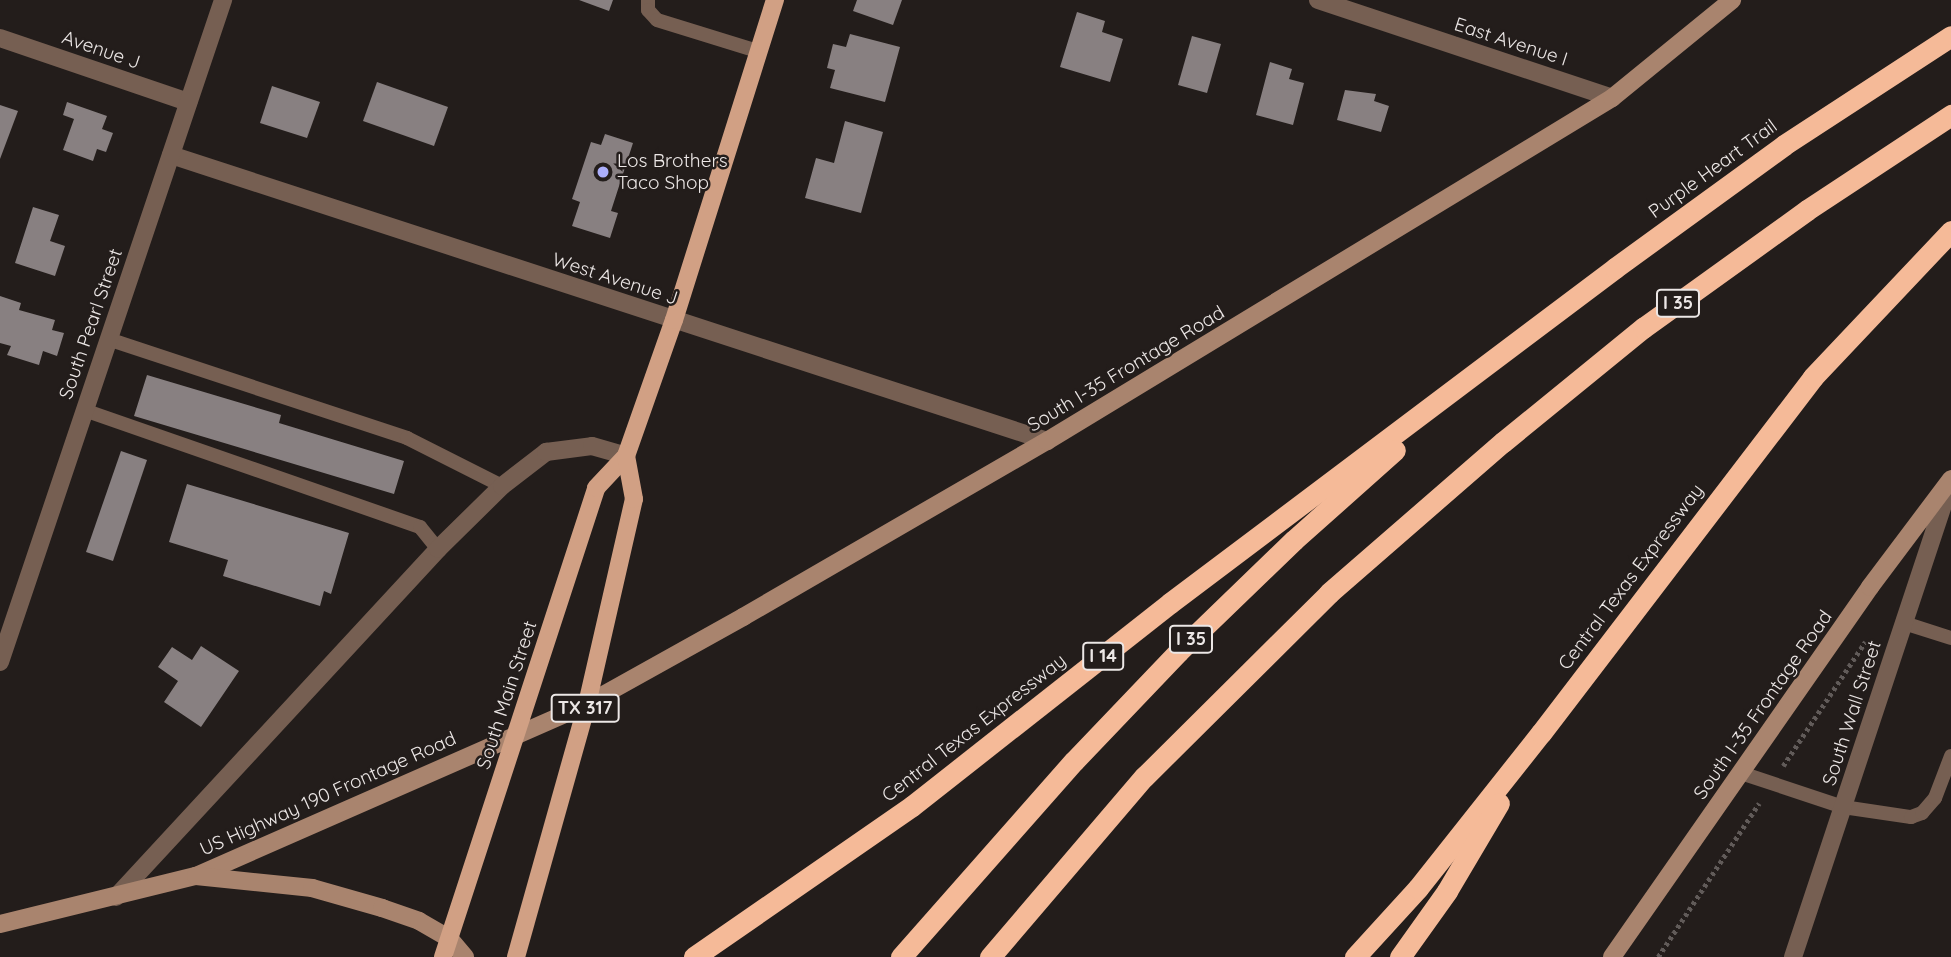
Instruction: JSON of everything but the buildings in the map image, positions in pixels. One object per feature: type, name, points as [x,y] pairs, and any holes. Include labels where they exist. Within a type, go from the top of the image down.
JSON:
[{"type":"highway","name":"Purple Heart Trail","points":[[1509,349],[1773,153],[1951,36]]},
{"type":"highway","name":"I 35","points":[[990,957],[1144,777],[1329,593],[1643,328],[1807,210],[1951,115]]},
{"type":"highway","name":"Central Texas Expressway","points":[[1355,957],[1418,888],[1541,733],[1813,377],[1951,231]]},
{"type":"highway","name":"Central Texas Expressway","points":[[694,957],[912,806],[1170,603],[1509,349]]},
{"type":"highway","name":"I 35","points":[[901,957],[1056,780],[1178,652],[1294,540],[1509,349]]},
{"type":"highway","points":[[1400,957],[1447,891],[1541,733]]},
{"type":"main road","name":"South Main Street","points":[[443,957],[596,488],[626,456],[674,320],[775,0]]},
{"type":"main road","name":"South I-35 Frontage Road","points":[[516,734],[587,704],[1047,442],[1612,98],[1732,0]]},
{"type":"main road","name":"South Main Street","points":[[516,957],[587,704],[634,499],[626,456]]},
{"type":"main road","name":"South I-35 Frontage Road","points":[[1612,957],[1951,480]]},
{"type":"main road","name":"US Highway 190 Frontage Road","points":[[196,876],[516,734]]},
{"type":"main road","points":[[0,924],[196,876],[312,888],[419,921],[449,938],[465,957]]},
{"type":"street","name":"South Pearl Street","points":[[0,662],[223,0]]},
{"type":"street","name":"East Avenue I","points":[[1318,0],[1612,98]]},
{"type":"street","name":"Avenue J","points":[[0,38],[188,102]]},
{"type":"street","name":"West Avenue J","points":[[171,155],[1047,442]]},
{"type":"street","points":[[116,897],[438,548],[502,486],[546,452],[592,446],[626,456]]},
{"type":"street","name":"South Wall Street","points":[[1793,957],[1951,480]]},
{"type":"lane","points":[[648,0],[648,10],[657,20],[757,51]]},
{"type":"lane","points":[[108,339],[407,438],[502,486]]},
{"type":"lane","points":[[84,410],[420,527],[438,548]]},
{"type":"lane","points":[[1904,624],[1951,638]]},
{"type":"lane","points":[[1741,773],[1843,807],[1911,817],[1922,813],[1935,798],[1951,756]]},
{"type":"path","points":[[1658,957],[1870,634]]},
{"type":"place","name":"Los Brothers Taco Shop","points":[[603,172]]}]
